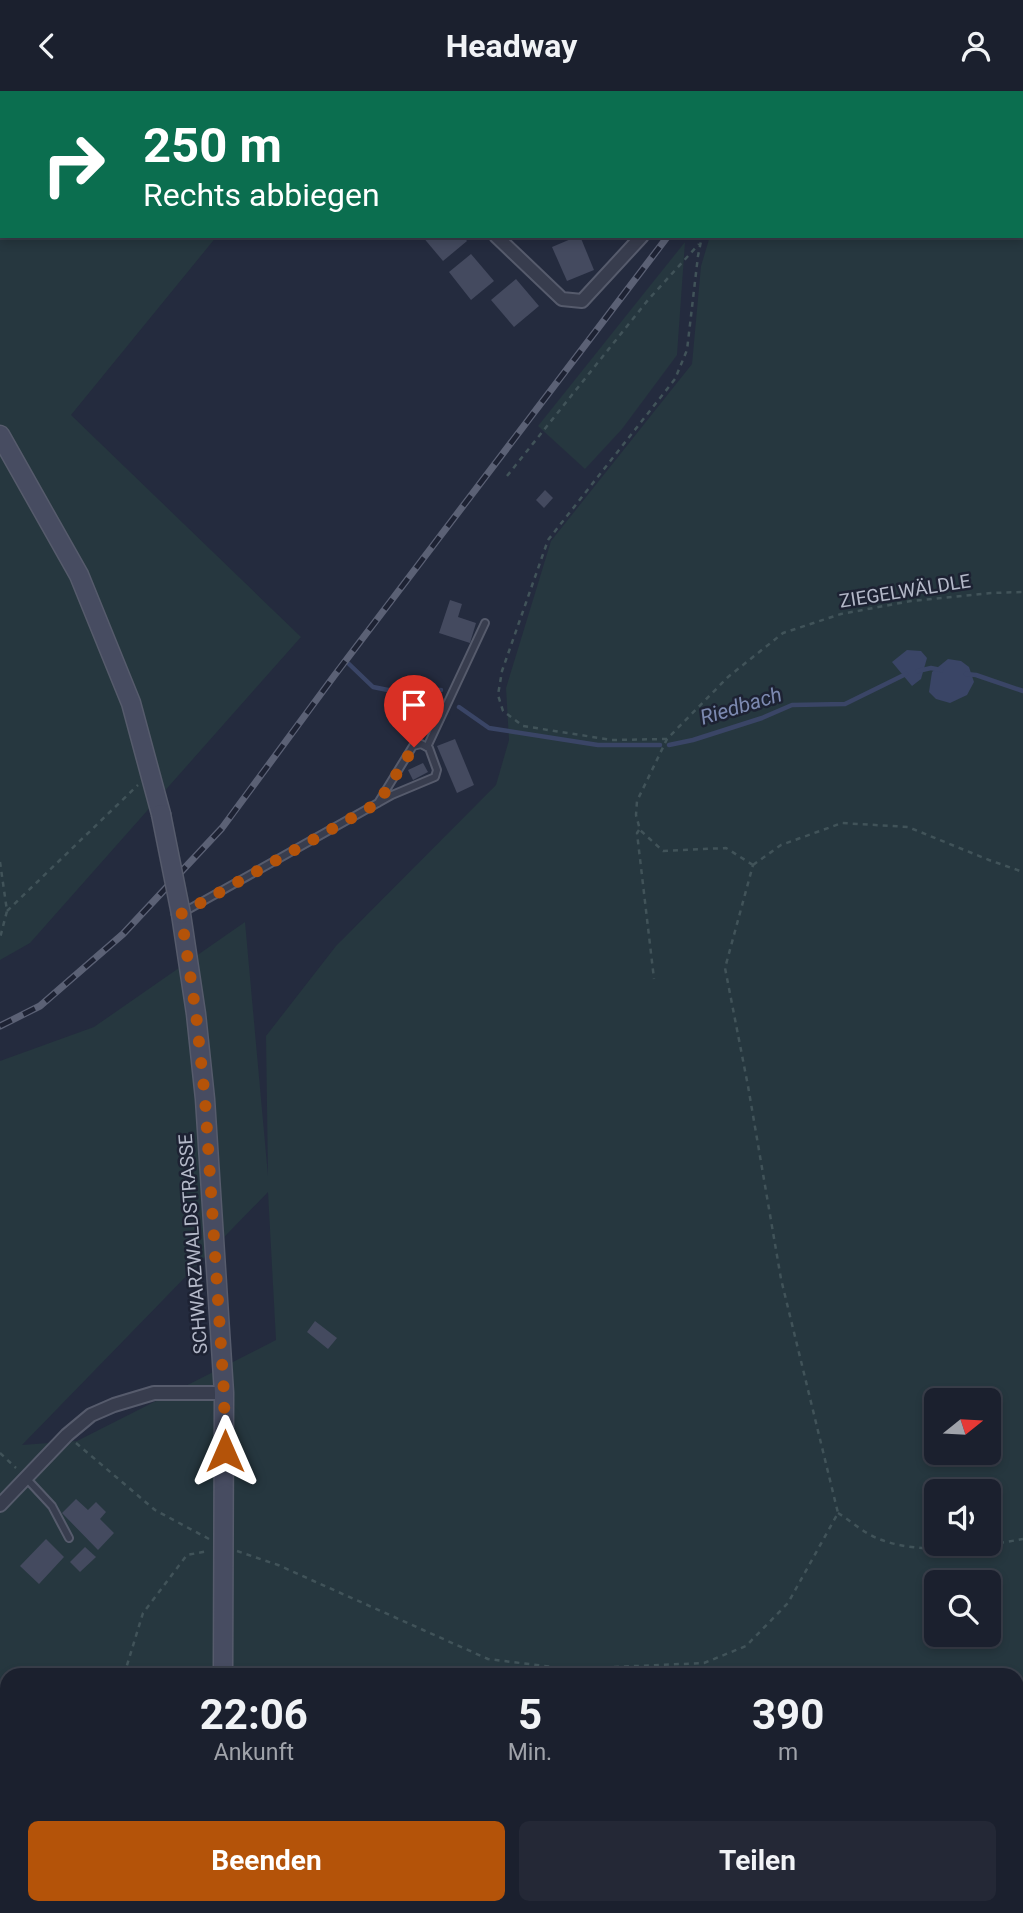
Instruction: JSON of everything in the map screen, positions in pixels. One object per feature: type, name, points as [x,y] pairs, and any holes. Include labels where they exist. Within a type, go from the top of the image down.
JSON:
[{"type":"main road","name":"SCHWARZWALDSTRASSE","points":[[0,435],[79,575],[131,703],[161,814],[181,914],[205,1099],[224,1393],[223,1668]]},
{"type":"street","points":[[498,238],[562,299],[582,301],[640,238]]},
{"type":"street","points":[[0,1505],[91,1415],[154,1393],[224,1393]]},
{"type":"lane","points":[[427,747],[485,623]]},
{"type":"lane","points":[[181,914],[378,803],[392,795],[435,777],[437,770],[427,747],[421,744],[414,747],[378,803]]},
{"type":"lane","points":[[26,1478],[52,1506],[69,1538]]},
{"type":"path","points":[[667,739],[612,740],[523,726],[503,711],[498,695],[502,671],[548,540],[675,379],[687,350],[702,238]]},
{"type":"path","points":[[507,476],[648,300],[701,241]]},
{"type":"path","name":"ZIEGELWÄLDLE","points":[[654,979],[637,833],[640,829],[636,815],[637,801],[667,739],[728,677],[783,633],[841,614],[911,601],[1023,592]]},
{"type":"path","points":[[7,911],[151,773]]},
{"type":"path","points":[[1023,872],[908,827],[842,823],[781,845],[753,865],[725,968],[781,1279],[838,1513],[877,1539],[915,1549],[987,1546],[1023,1539]]},
{"type":"path","points":[[640,829],[663,851],[726,848],[753,865]]},
{"type":"path","points":[[0,863],[7,911],[0,938]]},
{"type":"path","points":[[67,1436],[155,1510],[225,1547],[278,1565],[488,1659],[561,1668]]},
{"type":"path","points":[[0,1453],[26,1478]]},
{"type":"path","points":[[592,1668],[704,1663],[746,1647],[788,1603],[838,1513]]},
{"type":"path","points":[[126,1668],[143,1613],[187,1555],[225,1547]]},
{"type":"shaded area","points":[[0,238],[215,238],[71,415],[301,637],[30,943],[0,960]]},
{"type":"shaded area","points":[[709,238],[1023,238],[1023,1668],[0,1668],[0,1061],[94,1027],[245,922],[268,1176],[266,1036],[336,946],[496,785],[509,740],[506,688],[551,541],[692,364],[701,266]],"holes":[[[268,1192],[276,1340],[77,1441],[22,1445]]]},
{"type":"shaded area","points":[[685,242],[677,355],[622,429],[585,469],[538,426]]},
{"type":"water","points":[[907,650],[921,651],[927,658],[921,679],[912,686],[892,662]]},
{"type":"water","points":[[948,659],[961,661],[969,667],[974,682],[967,695],[950,703],[936,699],[929,692],[932,672]]},
{"type":"building","points":[[424,238],[465,238],[467,241],[443,261]]},
{"type":"building","points":[[573,238],[581,238],[594,270],[567,281],[552,247]]},
{"type":"building","points":[[471,254],[494,281],[471,300],[449,272]]},
{"type":"building","points":[[516,279],[539,306],[514,327],[491,300]]},
{"type":"building","points":[[545,490],[553,498],[544,508],[536,500]]},
{"type":"building","points":[[450,600],[462,604],[458,617],[476,623],[470,643],[439,633]]},
{"type":"building","points":[[415,712],[433,718],[428,735],[410,729]]},
{"type":"building","points":[[455,739],[474,785],[457,793],[437,746]]},
{"type":"building","points":[[423,763],[428,772],[413,780],[408,770]]},
{"type":"building","points":[[315,1321],[337,1338],[328,1349],[307,1332]]},
{"type":"building","points":[[76,1499],[88,1510],[96,1502],[106,1512],[100,1519],[114,1533],[98,1550],[62,1513]]},
{"type":"building","points":[[46,1539],[64,1557],[39,1584],[20,1566]]},
{"type":"building","points":[[85,1547],[96,1557],[80,1572],[70,1562]]},
{"type":"waterway","name":"Riedbach","points":[[349,664],[373,687],[398,692],[441,690]]},
{"type":"waterway","name":"Riedbach","points":[[918,671],[931,668],[941,670]]},
{"type":"waterway","name":"Riedbach","points":[[669,745],[762,718],[792,705],[845,704],[906,674]]},
{"type":"waterway","name":"Riedbach","points":[[966,674],[1023,691]]},
{"type":"waterway","name":"Riedbach","points":[[459,707],[489,728],[598,745],[660,745]]},
{"type":"railway","points":[[0,1026],[40,1006],[123,934],[222,828],[666,238]]},
{"type":"route","points":[[225,1451],[224,1393],[205,1099],[181,914],[378,803],[414,747]]}]
